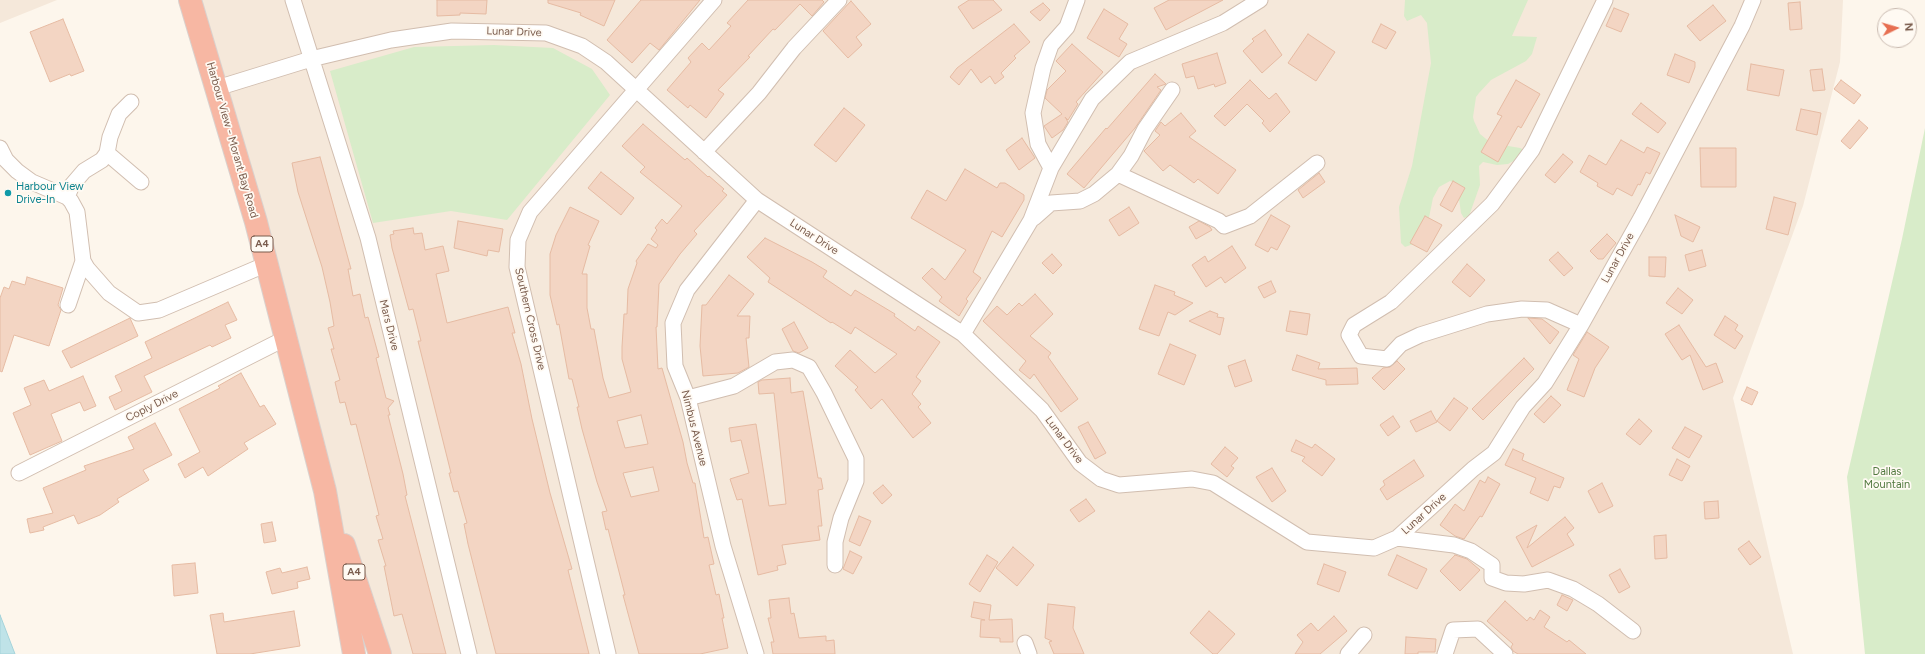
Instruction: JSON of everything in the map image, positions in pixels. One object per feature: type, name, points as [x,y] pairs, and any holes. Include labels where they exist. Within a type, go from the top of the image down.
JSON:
[{"type":"highway","name":"Harbour View - Morant Bay Road","points":[[190,0],[217,88],[267,264],[325,491],[354,654]]},
{"type":"highway","name":"Harbour View - Morant Bay Road","points":[[325,491],[354,572],[380,654]]},
{"type":"street","name":"Mars Drive","points":[[293,0],[368,238],[469,654]]},
{"type":"street","name":"Southern Cross Drive","points":[[608,654],[517,267],[518,240],[530,212],[714,0]]},
{"type":"street","points":[[704,152],[759,93],[794,48],[839,0]]},
{"type":"street","points":[[1051,168],[1038,144],[1033,113],[1043,68],[1051,45],[1067,27],[1077,0]]},
{"type":"street","points":[[964,334],[1031,220],[1051,168],[1092,99],[1130,62],[1223,23],[1260,0]]},
{"type":"street","points":[[1581,325],[1547,310],[1522,309],[1488,314],[1420,335],[1401,344],[1386,359],[1361,356],[1349,335],[1354,325],[1391,302],[1492,204],[1532,150],[1605,0]]},
{"type":"street","name":"Lunar Drive","points":[[217,88],[311,59],[391,40],[452,31],[546,33],[582,46],[606,62],[757,200],[964,334],[1042,410],[1080,463],[1101,479],[1119,485],[1192,479],[1213,483],[1307,542],[1374,548],[1397,538],[1473,469],[1494,453],[1523,407],[1546,382],[1581,325],[1640,218],[1742,26],[1753,0]]},
{"type":"street","points":[[1031,220],[1051,203],[1080,201],[1094,194],[1118,174],[1145,129],[1172,90]]},
{"type":"street","points":[[67,197],[72,185],[84,171],[102,160],[107,153],[117,118],[131,102]]},
{"type":"street","points":[[0,148],[6,160],[27,178],[67,197],[77,212],[83,260],[87,268],[109,293],[138,313],[159,310],[267,264]]},
{"type":"street","points":[[107,153],[141,182]]},
{"type":"street","points":[[1118,174],[1212,218],[1224,226],[1250,216],[1317,163]]},
{"type":"street","name":"Nimbus Avenue","points":[[756,654],[722,546],[688,398],[676,366],[673,323],[687,290],[757,200]]},
{"type":"street","points":[[68,305],[83,260]]},
{"type":"street","name":"Coply Drive","points":[[19,473],[286,338]]},
{"type":"street","points":[[688,398],[734,386],[754,376],[775,362],[793,360],[809,367],[824,393],[856,459],[856,481],[840,518],[835,542],[835,565]]},
{"type":"street","points":[[1397,538],[1454,545],[1471,551],[1492,565],[1492,578],[1506,583],[1524,584],[1548,580],[1573,589],[1598,604],[1633,631]]},
{"type":"street","points":[[1446,654],[1453,630],[1478,628],[1504,654]]},
{"type":"street","points":[[1348,654],[1364,635]]},
{"type":"shaded area","points":[[0,0],[57,0],[0,23]]},
{"type":"shaded area","points":[[191,0],[1843,0],[1840,62],[1803,206],[1733,398],[1793,654],[373,654]]},
{"type":"green space","points":[[1405,0],[1528,0],[1512,36],[1537,37],[1532,54],[1526,61],[1491,80],[1479,93],[1476,97],[1473,117],[1480,134],[1491,143],[1520,148],[1524,150],[1526,154],[1508,164],[1497,165],[1483,162],[1479,166],[1480,185],[1469,216],[1464,218],[1461,213],[1457,184],[1450,181],[1439,187],[1433,198],[1426,232],[1419,242],[1405,247],[1401,243],[1399,207],[1412,166],[1431,63],[1427,23],[1421,15],[1407,21],[1404,16]]},
{"type":"green space","points":[[494,45],[553,48],[592,69],[610,95],[507,220],[451,211],[373,223],[330,71],[414,47]]},
{"type":"green space","name":"Dallas Mountain","points":[[1925,128],[1925,654],[1865,654],[1847,477],[1902,239]]},
{"type":"water","points":[[0,615],[15,654],[0,654]]},
{"type":"building","points":[[437,0],[487,0],[486,14],[460,13],[460,15],[437,16]]},
{"type":"building","points":[[548,0],[615,0],[604,26],[580,15],[581,13],[548,3]]},
{"type":"building","points":[[641,0],[700,0],[659,50],[650,43],[632,63],[607,40]]},
{"type":"building","points":[[748,0],[822,0],[824,2],[812,16],[800,4],[775,30],[773,29],[748,56],[750,57],[718,90],[724,94],[706,118],[690,105],[688,108],[667,90],[691,62],[688,58],[702,43],[709,50],[731,26],[727,23]]},
{"type":"building","points":[[969,0],[993,0],[1002,10],[973,29],[958,7]]},
{"type":"building","points":[[1169,0],[1223,0],[1166,30],[1154,8]]},
{"type":"building","points":[[851,1],[871,24],[856,37],[862,45],[848,58],[823,31]]},
{"type":"building","points":[[1800,2],[1802,29],[1790,30],[1788,3]]},
{"type":"building","points":[[1043,3],[1050,10],[1040,21],[1030,12]]},
{"type":"building","points":[[1713,5],[1726,21],[1700,41],[1687,26]]},
{"type":"building","points":[[1614,8],[1629,14],[1621,32],[1606,26]]},
{"type":"building","points":[[1104,9],[1128,24],[1119,39],[1127,44],[1119,57],[1087,38]]},
{"type":"building","points":[[63,19],[84,71],[71,76],[70,74],[50,82],[30,32]]},
{"type":"building","points":[[1014,24],[1030,42],[1014,56],[1016,58],[1001,73],[1004,77],[995,84],[990,76],[981,83],[971,69],[959,85],[950,77],[957,68]]},
{"type":"building","points":[[1381,24],[1396,32],[1386,49],[1372,42]]},
{"type":"building","points":[[1265,30],[1282,55],[1262,73],[1243,51],[1254,41],[1252,39]]},
{"type":"building","points":[[1308,34],[1335,52],[1316,81],[1288,63]]},
{"type":"building","points":[[1072,44],[1103,72],[1076,102],[1078,104],[1068,120],[1065,117],[1068,122],[1063,130],[1052,138],[1044,126],[1062,114],[1045,98],[1047,90],[1066,71],[1056,61]]},
{"type":"building","points":[[1217,53],[1226,83],[1215,87],[1214,84],[1198,89],[1194,76],[1186,78],[1182,64]]},
{"type":"building","points":[[1675,54],[1695,62],[1695,67],[1689,83],[1667,75]]},
{"type":"building","points":[[1751,64],[1784,70],[1779,96],[1747,90]]},
{"type":"building","points":[[1822,69],[1825,90],[1813,91],[1810,70]]},
{"type":"building","points":[[1155,74],[1166,84],[1157,87],[1161,90],[1135,128],[1084,188],[1067,174]]},
{"type":"building","points":[[1250,80],[1269,99],[1276,93],[1290,112],[1270,132],[1262,123],[1264,121],[1247,104],[1225,126],[1214,116]]},
{"type":"building","points":[[1516,80],[1540,94],[1521,128],[1518,126],[1498,162],[1481,152],[1502,116],[1497,114]]},
{"type":"building","points":[[1841,80],[1861,95],[1854,104],[1834,89]]},
{"type":"building","points":[[1641,103],[1666,123],[1658,133],[1632,114]]},
{"type":"building","points":[[844,108],[865,125],[836,162],[814,145]]},
{"type":"building","points":[[1801,109],[1821,113],[1817,135],[1796,130]]},
{"type":"building","points":[[1181,113],[1196,131],[1189,137],[1236,170],[1218,194],[1198,179],[1194,183],[1170,165],[1163,171],[1144,151],[1160,135],[1155,131],[1161,122],[1165,126]]},
{"type":"building","points":[[1859,120],[1868,128],[1850,149],[1841,141]]},
{"type":"building","points":[[643,124],[685,160],[687,158],[708,177],[709,176],[724,189],[722,191],[727,195],[694,231],[697,234],[680,254],[659,284],[656,327],[658,369],[662,368],[683,442],[687,463],[693,483],[695,483],[704,538],[708,537],[714,564],[709,565],[716,595],[719,594],[724,618],[722,618],[728,648],[700,654],[639,654],[623,595],[625,595],[608,529],[606,530],[602,512],[607,511],[582,429],[577,407],[579,407],[572,379],[569,379],[559,324],[557,325],[550,295],[550,254],[556,235],[570,207],[599,221],[588,245],[590,246],[582,274],[587,274],[587,308],[591,329],[594,329],[603,378],[609,398],[631,392],[622,359],[624,314],[627,314],[628,289],[637,263],[636,261],[648,244],[656,248],[658,245],[651,239],[657,230],[655,228],[662,219],[667,224],[682,206],[640,172],[645,167],[622,146]],"holes":[[[641,415],[648,444],[625,448],[617,421]],[[653,467],[659,491],[631,497],[623,473]]]},
{"type":"building","points":[[1022,138],[1035,158],[1019,170],[1006,150]]},
{"type":"building","points":[[1621,140],[1644,153],[1647,147],[1660,153],[1650,174],[1646,172],[1640,185],[1638,184],[1632,196],[1617,188],[1613,195],[1597,186],[1598,183],[1580,172],[1589,155],[1606,165]]},
{"type":"building","points":[[1700,148],[1736,148],[1736,187],[1701,187]]},
{"type":"building","points":[[1563,154],[1573,162],[1555,183],[1545,175]]},
{"type":"building","points":[[320,157],[351,269],[348,269],[353,296],[360,294],[365,318],[368,317],[379,357],[376,358],[386,398],[394,401],[388,408],[390,415],[388,415],[403,474],[407,495],[405,496],[446,654],[413,654],[402,614],[394,616],[384,566],[386,566],[378,540],[383,539],[376,516],[379,515],[356,424],[351,425],[345,402],[340,403],[335,382],[340,380],[331,349],[334,349],[328,328],[334,326],[330,302],[322,267],[298,192],[292,163]]},
{"type":"building","points":[[965,169],[997,188],[1000,183],[1005,183],[1024,195],[1024,200],[1002,237],[992,231],[973,272],[981,278],[966,299],[968,301],[959,316],[939,301],[942,297],[922,278],[932,268],[945,280],[966,250],[911,218],[927,190],[946,201]]},
{"type":"building","points":[[601,172],[634,198],[621,215],[588,188]]},
{"type":"building","points":[[1319,173],[1325,182],[1303,198],[1298,190]]},
{"type":"building","points":[[1453,181],[1465,188],[1452,212],[1440,205]]},
{"type":"building","points":[[1774,197],[1796,203],[1788,235],[1766,229]]},
{"type":"building","points":[[1129,207],[1139,223],[1119,236],[1109,220]]},
{"type":"building","points":[[1271,215],[1290,226],[1277,250],[1271,247],[1268,252],[1255,245]]},
{"type":"building","points":[[1675,215],[1700,227],[1693,242],[1681,236]]},
{"type":"building","points":[[1425,216],[1442,225],[1427,252],[1410,243]]},
{"type":"building","points":[[458,221],[503,229],[499,252],[488,250],[487,256],[454,248]]},
{"type":"building","points":[[1199,221],[1210,227],[1212,230],[1196,239],[1189,227]]},
{"type":"building","points":[[413,228],[414,234],[422,233],[425,250],[443,246],[449,271],[436,274],[447,323],[508,307],[515,333],[512,333],[521,364],[532,419],[550,493],[572,569],[568,570],[589,654],[496,654],[468,544],[464,524],[467,523],[458,491],[454,492],[449,473],[451,473],[418,341],[421,341],[413,309],[409,310],[392,248],[390,235],[394,234],[393,231]]},
{"type":"building","points":[[1607,234],[1616,243],[1603,259],[1598,259],[1590,251]]},
{"type":"building","points":[[765,238],[827,271],[823,277],[851,296],[855,290],[895,314],[894,316],[915,331],[918,326],[940,342],[916,377],[921,381],[912,394],[921,404],[918,407],[931,423],[913,438],[882,399],[871,409],[855,390],[858,387],[835,366],[850,350],[875,373],[897,354],[855,327],[851,334],[832,322],[831,323],[768,282],[770,278],[747,257]]},
{"type":"building","points":[[1232,246],[1246,268],[1225,283],[1221,277],[1206,287],[1192,265],[1205,256],[1208,262]]},
{"type":"building","points":[[1702,250],[1706,266],[1689,271],[1685,255]]},
{"type":"building","points":[[1558,252],[1573,268],[1564,276],[1549,260]]},
{"type":"building","points":[[1052,254],[1062,265],[1053,274],[1042,263]]},
{"type":"building","points":[[1649,257],[1666,257],[1665,277],[1649,276]]},
{"type":"building","points":[[1467,264],[1485,280],[1470,297],[1452,282]]},
{"type":"building","points":[[729,275],[754,294],[737,316],[750,316],[749,338],[746,338],[749,367],[738,373],[703,376],[700,346],[702,305],[706,305]]},
{"type":"building","points":[[27,277],[63,288],[58,305],[61,310],[49,346],[14,335],[2,372],[0,371],[0,298],[4,287],[9,289],[12,281],[25,285]]},
{"type":"building","points":[[1271,281],[1276,292],[1264,298],[1258,287]]},
{"type":"building","points":[[1155,285],[1175,292],[1174,295],[1193,303],[1175,315],[1168,312],[1159,336],[1139,329]]},
{"type":"building","points":[[1678,288],[1693,300],[1682,314],[1666,303]]},
{"type":"building","points":[[1035,294],[1053,314],[1030,336],[1051,353],[1048,357],[1078,399],[1061,412],[1034,374],[1030,379],[1019,370],[1026,361],[983,321],[997,306],[1007,315],[1019,303],[1022,306]]},
{"type":"building","points":[[228,302],[237,320],[225,325],[231,338],[212,347],[210,345],[144,376],[152,392],[115,410],[109,397],[122,391],[115,376],[152,358],[145,342]]},
{"type":"building","points":[[1210,311],[1218,314],[1217,317],[1224,318],[1220,335],[1189,321]]},
{"type":"building","points":[[1290,311],[1310,314],[1307,335],[1286,331]]},
{"type":"building","points":[[1725,316],[1738,325],[1735,330],[1743,336],[1735,349],[1714,335]]},
{"type":"building","points":[[130,318],[138,336],[71,368],[62,351]]},
{"type":"building","points":[[1528,318],[1542,319],[1559,332],[1550,344]]},
{"type":"building","points":[[794,322],[808,348],[799,353],[793,351],[782,329]]},
{"type":"building","points":[[1679,325],[1706,367],[1716,363],[1723,382],[1703,390],[1690,355],[1682,360],[1665,334]]},
{"type":"building","points":[[1587,332],[1609,347],[1595,368],[1584,397],[1567,390],[1579,359],[1573,355]]},
{"type":"building","points":[[1170,344],[1196,355],[1184,385],[1158,374]]},
{"type":"building","points":[[1297,355],[1320,363],[1318,369],[1357,368],[1358,384],[1326,385],[1326,380],[1292,370]]},
{"type":"building","points":[[1524,358],[1534,369],[1483,420],[1472,409]]},
{"type":"building","points":[[1245,360],[1252,381],[1235,387],[1228,366]]},
{"type":"building","points":[[1397,361],[1405,369],[1384,390],[1372,378],[1383,368],[1390,367]]},
{"type":"building","points":[[241,373],[260,407],[264,405],[276,424],[244,443],[248,449],[208,476],[203,467],[185,478],[178,464],[200,452],[179,409],[220,388],[218,386]]},
{"type":"building","points":[[83,376],[96,406],[84,411],[80,402],[51,414],[62,441],[30,455],[13,413],[31,405],[24,388],[44,380],[49,391]]},
{"type":"building","points":[[790,378],[791,393],[803,391],[818,478],[821,478],[823,489],[818,490],[822,526],[818,526],[820,540],[782,545],[786,564],[777,566],[778,570],[758,575],[742,499],[737,500],[730,479],[749,473],[741,440],[731,442],[729,428],[756,424],[769,506],[786,504],[774,393],[759,394],[758,382],[762,380]]},
{"type":"building","points":[[1747,387],[1758,392],[1752,405],[1741,400]]},
{"type":"building","points":[[1551,396],[1561,405],[1544,423],[1534,414]]},
{"type":"building","points":[[1454,398],[1468,408],[1450,431],[1437,421]]},
{"type":"building","points":[[1431,411],[1437,422],[1416,432],[1410,421]]},
{"type":"building","points":[[1393,416],[1400,427],[1388,436],[1380,425]]},
{"type":"building","points":[[1639,419],[1652,431],[1640,445],[1626,434]]},
{"type":"building","points":[[1088,422],[1106,453],[1095,459],[1078,427]]},
{"type":"building","points":[[155,423],[172,455],[143,470],[149,480],[117,499],[119,502],[100,515],[78,524],[74,515],[43,527],[44,530],[30,533],[27,519],[53,513],[43,488],[86,470],[84,466],[134,449],[128,437]]},
{"type":"building","points":[[1685,427],[1702,436],[1689,458],[1672,448]]},
{"type":"building","points":[[1296,440],[1312,448],[1315,444],[1335,459],[1322,476],[1302,461],[1305,457],[1291,451]]},
{"type":"building","points":[[1225,447],[1238,458],[1231,466],[1234,468],[1227,477],[1211,464]]},
{"type":"building","points":[[1513,449],[1524,454],[1522,460],[1564,478],[1560,488],[1554,486],[1548,501],[1530,493],[1536,478],[1505,465]]},
{"type":"building","points":[[1677,459],[1690,466],[1682,481],[1669,475]]},
{"type":"building","points":[[1414,460],[1424,476],[1387,500],[1380,489],[1385,485],[1383,481]]},
{"type":"building","points":[[1272,468],[1286,491],[1272,502],[1256,477]]},
{"type":"building","points":[[1488,477],[1500,484],[1482,517],[1480,516],[1464,539],[1455,536],[1440,525],[1455,504],[1464,511],[1480,480],[1485,483]]},
{"type":"building","points":[[1602,483],[1613,506],[1599,513],[1588,491]]},
{"type":"building","points":[[883,485],[892,495],[882,504],[873,493]]},
{"type":"building","points":[[1086,499],[1095,511],[1079,522],[1070,510]]},
{"type":"building","points":[[1718,501],[1719,518],[1705,519],[1704,502]]},
{"type":"building","points":[[859,516],[871,521],[860,546],[849,541]]},
{"type":"building","points":[[1565,517],[1574,528],[1567,534],[1574,545],[1532,567],[1516,537],[1537,525],[1527,548]]},
{"type":"building","points":[[272,522],[276,541],[264,543],[261,524]]},
{"type":"building","points":[[1666,535],[1667,558],[1655,559],[1654,536]]},
{"type":"building","points":[[1749,541],[1761,557],[1750,565],[1738,549]]},
{"type":"building","points":[[1013,547],[1034,565],[1017,586],[996,568]]},
{"type":"building","points":[[850,551],[862,557],[853,574],[843,569]]},
{"type":"building","points":[[987,555],[998,562],[980,592],[969,584]]},
{"type":"building","points":[[1397,555],[1427,569],[1417,589],[1388,575]]},
{"type":"building","points":[[1455,555],[1467,559],[1480,570],[1460,591],[1440,571]]},
{"type":"building","points":[[195,563],[198,593],[174,596],[172,565]]},
{"type":"building","points":[[1324,564],[1346,572],[1339,592],[1317,584]]},
{"type":"building","points":[[307,567],[310,579],[297,582],[298,588],[272,594],[266,572],[280,568],[282,573]]},
{"type":"building","points":[[1620,569],[1630,587],[1619,593],[1609,575]]},
{"type":"building","points":[[1562,595],[1573,600],[1567,611],[1557,605]]},
{"type":"building","points":[[789,598],[791,614],[794,613],[799,638],[826,636],[826,641],[834,640],[835,654],[773,654],[771,642],[774,642],[768,618],[771,618],[769,600]]},
{"type":"building","points":[[1505,601],[1527,621],[1530,617],[1534,620],[1540,610],[1550,617],[1544,627],[1567,642],[1569,640],[1586,654],[1518,654],[1513,651],[1511,647],[1513,644],[1487,621]]},
{"type":"building","points":[[974,602],[991,605],[989,620],[1012,619],[1013,642],[1000,642],[1000,638],[980,637],[981,620],[985,620],[971,617]]},
{"type":"building","points":[[1048,604],[1075,607],[1073,628],[1084,654],[1054,654],[1049,642],[1052,641],[1045,638]]},
{"type":"building","points":[[294,611],[300,646],[250,654],[217,654],[210,615],[223,613],[224,622]]},
{"type":"building","points":[[1209,611],[1235,634],[1217,654],[1213,654],[1190,633]]},
{"type":"building","points":[[1334,616],[1347,631],[1320,654],[1295,654],[1303,642],[1297,635],[1311,623],[1318,631]]},
{"type":"building","points":[[1406,637],[1436,639],[1435,652],[1405,654]]},
{"type":"place","name":"Harbour View Drive-In","points":[[8,193]]}]
